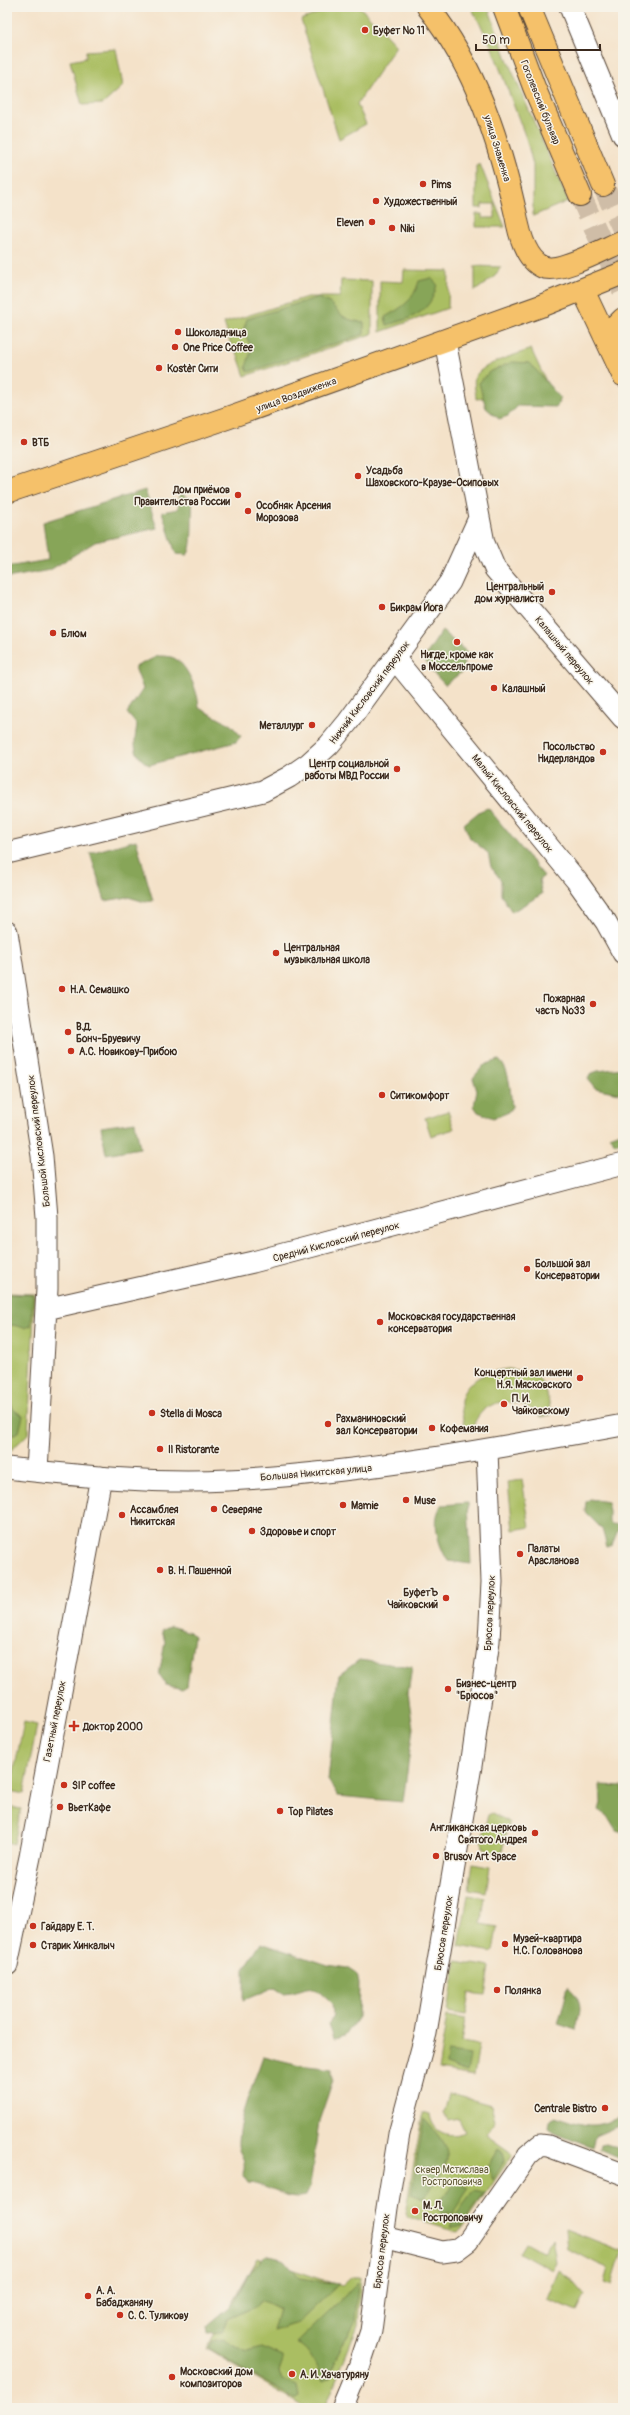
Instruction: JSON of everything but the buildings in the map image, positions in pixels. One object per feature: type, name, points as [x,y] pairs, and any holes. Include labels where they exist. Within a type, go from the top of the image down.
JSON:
[{"type":"main road","name":"улица Знаменка","points":[[428,7],[457,47],[492,125],[520,234],[526,248],[535,261],[546,268],[571,263],[623,241]]},
{"type":"main road","name":"Гоголевский бульвар","points":[[504,7],[534,87],[580,195]]},
{"type":"main road","points":[[529,7],[603,185]]},
{"type":"main road","name":"улица Воздвиженка","points":[[7,492],[212,423],[445,341],[583,290],[623,273]]},
{"type":"main road","points":[[583,290],[623,375]]},
{"type":"main road","points":[[610,347],[611,331],[623,319]]},
{"type":"street","points":[[570,7],[601,70],[623,135]]},
{"type":"street","points":[[445,341],[473,478],[479,518]]},
{"type":"street","name":"Нижний Кисловский переулок","points":[[7,853],[216,803],[275,786],[308,764],[329,745],[395,659],[450,582],[479,518]]},
{"type":"street","name":"Калашный переулок","points":[[479,518],[484,543],[495,569],[623,718]]},
{"type":"street","name":"Малый Кисловский переулок","points":[[395,659],[576,880],[618,944]]},
{"type":"street","name":"Большой Кисловский переулок","points":[[7,932],[45,1184],[47,1217],[46,1309],[37,1471]]},
{"type":"street","name":"Средний Кисловский переулок","points":[[46,1309],[253,1262],[623,1164]]},
{"type":"street","name":"Большая Никитская улица","points":[[7,1468],[102,1477],[234,1479],[363,1468],[487,1450],[623,1425]]},
{"type":"street","name":"Брюсов переулок","points":[[342,2408],[359,2367],[371,2331],[383,2237],[399,2134],[426,2033],[471,1766],[489,1641],[492,1582],[487,1450]]},
{"type":"street","name":"Газетный переулок","points":[[7,1965],[30,1857],[102,1477]]},
{"type":"street","points":[[383,2237],[442,2252],[456,2250],[468,2241],[528,2155],[540,2145],[548,2146],[623,2174]]},
{"type":"green space","points":[[334,7],[360,7],[396,46],[357,104],[366,124],[339,139],[301,20]]},
{"type":"green space","points":[[471,7],[488,7],[507,59],[568,201],[533,216],[533,165],[527,141],[491,45]]},
{"type":"green space","points":[[116,49],[123,86],[103,104],[82,105],[70,61],[86,58],[86,51]]},
{"type":"green space","points":[[480,164],[505,227],[476,227],[476,214],[482,214],[482,218],[495,218],[495,204],[482,204],[482,208],[476,208],[476,166]]},
{"type":"green space","points":[[475,266],[501,267],[494,277],[475,291]]},
{"type":"green space","points":[[404,270],[449,271],[448,308],[380,332],[380,281],[403,282]]},
{"type":"green space","points":[[431,278],[437,284],[434,294],[426,307],[405,320],[387,325],[385,317],[397,310],[410,299],[417,288],[419,281]]},
{"type":"green space","points":[[341,280],[372,281],[372,334],[245,376],[235,347],[232,348],[224,323],[307,297],[340,297]]},
{"type":"green space","points":[[316,298],[330,303],[347,318],[354,321],[364,322],[364,334],[248,372],[246,367],[252,348],[243,331],[247,319]]},
{"type":"green space","points":[[531,349],[551,392],[476,399],[474,379],[479,372],[500,360]]},
{"type":"green space","points":[[512,362],[530,363],[560,398],[557,407],[518,406],[508,416],[499,419],[486,408],[479,383],[489,372]]},
{"type":"green space","points":[[145,490],[157,528],[95,542],[50,570],[7,578],[7,567],[48,560],[43,522]]},
{"type":"green space","points":[[180,493],[193,501],[191,546],[187,555],[176,554],[162,512],[178,509]]},
{"type":"green space","points":[[442,631],[468,653],[464,658],[463,671],[445,685],[430,669],[424,658]]},
{"type":"green space","points":[[158,656],[171,657],[182,665],[191,679],[197,695],[199,708],[231,725],[241,736],[236,742],[149,765],[143,761],[137,753],[135,743],[137,725],[127,713],[143,689],[135,667]]},
{"type":"green space","points":[[488,808],[544,876],[539,880],[542,894],[512,912],[501,895],[501,880],[491,867],[488,853],[470,838],[464,824],[480,811]]},
{"type":"green space","points":[[136,840],[153,901],[145,902],[128,897],[105,901],[90,853]]},
{"type":"green space","points":[[499,1060],[508,1076],[512,1107],[507,1113],[493,1118],[478,1112],[474,1106],[477,1091],[473,1078],[484,1065]]},
{"type":"green space","points":[[623,1068],[623,1094],[595,1088],[588,1079],[590,1074],[598,1071]]},
{"type":"green space","points":[[448,1111],[454,1129],[431,1136],[425,1118]]},
{"type":"green space","points":[[135,1122],[140,1148],[106,1154],[101,1127]]},
{"type":"green space","points":[[623,1131],[623,1141],[615,1144],[610,1136]]},
{"type":"green space","points":[[7,1293],[35,1294],[28,1434],[8,1453]]},
{"type":"green space","points":[[7,1294],[33,1295],[31,1326],[24,1328],[13,1325],[7,1327]]},
{"type":"green space","points":[[508,1369],[529,1373],[541,1382],[545,1388],[551,1415],[541,1417],[522,1405],[512,1402],[502,1402],[483,1410],[472,1430],[465,1431],[461,1400],[468,1386],[473,1381],[487,1374]]},
{"type":"green space","points":[[7,1397],[14,1410],[23,1416],[19,1432],[10,1436],[7,1434]]},
{"type":"green space","points":[[522,1480],[530,1527],[513,1530],[508,1482]]},
{"type":"green space","points":[[590,1499],[607,1502],[609,1521],[612,1524],[620,1525],[612,1545],[607,1547],[602,1529],[585,1512],[586,1502]]},
{"type":"green space","points":[[468,1503],[471,1564],[448,1561],[437,1533],[436,1526],[438,1511],[442,1505]]},
{"type":"green space","points":[[170,1626],[190,1632],[194,1636],[187,1686],[182,1689],[166,1685],[159,1675],[165,1642],[162,1631]]},
{"type":"green space","points":[[359,1660],[412,1667],[408,1693],[413,1728],[403,1802],[338,1796],[328,1780],[339,1675]]},
{"type":"green space","points":[[24,1722],[37,1725],[24,1794],[10,1791]]},
{"type":"green space","points":[[600,1785],[623,1786],[623,1833],[616,1831],[607,1816],[599,1810],[601,1803]]},
{"type":"green space","points":[[7,1807],[21,1809],[14,1844],[7,1842]]},
{"type":"green space","points":[[492,1813],[509,1822],[502,1851],[492,1853],[483,1847],[482,1837],[488,1815]]},
{"type":"green space","points":[[473,1864],[490,1867],[486,1892],[469,1889]]},
{"type":"green space","points":[[468,1895],[485,1898],[481,1924],[497,1927],[493,1952],[459,1946]]},
{"type":"green space","points":[[261,1943],[328,1965],[348,1968],[357,1974],[359,1984],[358,2017],[345,2036],[334,2038],[329,2024],[333,2014],[332,2004],[313,1988],[284,1993],[275,1987],[244,2000],[244,1969]]},
{"type":"green space","points":[[456,1961],[490,1967],[485,1995],[469,1993],[465,2015],[448,2012]]},
{"type":"green space","points":[[568,1987],[577,1997],[580,2007],[576,2030],[558,2024]]},
{"type":"green space","points":[[447,2016],[465,2019],[461,2042],[479,2045],[474,2076],[438,2070]]},
{"type":"green space","points":[[448,2052],[470,2055],[467,2072],[446,2065]]},
{"type":"green space","points":[[263,2056],[300,2065],[333,2069],[333,2080],[319,2121],[310,2186],[306,2196],[299,2197],[285,2195],[256,2184],[249,2183],[243,2174],[244,2163],[238,2146],[239,2131],[244,2109]]},
{"type":"green space","name":"сквер Мстислава Ростроповича","points":[[448,2093],[491,2105],[495,2121],[486,2135],[513,2154],[461,2230],[457,2232],[407,2217],[405,2213],[423,2112],[430,2114],[434,2125],[442,2132],[453,2135],[465,2132],[459,2119],[449,2121],[443,2114]]},
{"type":"green space","points":[[555,2116],[582,2124],[596,2125],[623,2116],[623,2124],[595,2136],[592,2147],[555,2132],[549,2128],[550,2121]]},
{"type":"green space","points":[[424,2119],[436,2132],[443,2143],[447,2152],[447,2159],[439,2176],[424,2199],[411,2194]]},
{"type":"green space","points":[[623,2137],[623,2160],[600,2150],[601,2145],[606,2144],[618,2147]]},
{"type":"green space","points":[[498,2149],[503,2152],[505,2160],[493,2180],[488,2167]]},
{"type":"green space","points":[[456,2181],[469,2188],[452,2214],[442,2214],[436,2207]]},
{"type":"green space","points":[[474,2191],[485,2193],[461,2226],[450,2227],[453,2218]]},
{"type":"green space","points":[[565,2229],[622,2251],[612,2285],[604,2282],[608,2268],[567,2249]]},
{"type":"green space","points":[[552,2238],[556,2263],[552,2270],[519,2252],[525,2242],[545,2253]]},
{"type":"green space","points":[[266,2255],[285,2260],[300,2278],[339,2284],[298,2323],[273,2331],[279,2309],[261,2300],[257,2306],[227,2319],[222,2332],[208,2333],[207,2326],[234,2303],[251,2271]]},
{"type":"green space","points":[[258,2258],[342,2286],[352,2277],[361,2277],[358,2325],[325,2408],[302,2406],[206,2349]]},
{"type":"green space","points":[[559,2270],[572,2280],[585,2295],[577,2311],[547,2299]]},
{"type":"green space","points":[[358,2283],[355,2322],[336,2358],[330,2378],[323,2381],[309,2354],[296,2343]]},
{"type":"green space","points":[[223,2339],[247,2352],[261,2348],[283,2357],[279,2371],[282,2380],[297,2386],[299,2396],[294,2399],[208,2349],[212,2341]]},
{"type":"tunnel","points":[[603,185],[623,229]]},
{"type":"tunnel","points":[[580,195],[623,290]]},
{"type":"place","name":"Буфет № 11","points":[[365,30]]},
{"type":"place","name":"Pims","points":[[423,184]]},
{"type":"place","name":"Художественный","points":[[376,201]]},
{"type":"place","name":"Eleven","points":[[372,222]]},
{"type":"place","name":"Niki","points":[[392,228]]},
{"type":"place","name":"Шоколадница","points":[[178,332]]},
{"type":"place","name":"One Price Coffee","points":[[175,347]]},
{"type":"place","name":"Kostèr Сити","points":[[159,368]]},
{"type":"place","name":"ВТБ","points":[[24,442]]},
{"type":"place","name":"Усадьба Шаховского-Краузе-Осиповых","points":[[358,476]]},
{"type":"place","name":"Дом приёмов Правительства России","points":[[238,495]]},
{"type":"place","name":"Особняк Арсения Морозова","points":[[248,511]]},
{"type":"place","name":"Центральный дом журналиста","points":[[552,592]]},
{"type":"place","name":"Бикрам Йога","points":[[382,607]]},
{"type":"place","name":"Блюм","points":[[53,633]]},
{"type":"place","name":"Нигде, кроме как в Моссельпроме","points":[[457,642]]},
{"type":"place","name":"Калашный","points":[[494,688]]},
{"type":"place","name":"Металлург","points":[[312,725]]},
{"type":"place","name":"Посольство Нидерландов","points":[[603,752]]},
{"type":"place","name":"Центр социальной работы МВД России","points":[[397,769]]},
{"type":"place","name":"Центральная музыкальная школа","points":[[276,953]]},
{"type":"place","name":"Н.А. Семашко","points":[[62,989]]},
{"type":"place","name":"Пожарная часть №33","points":[[593,1004]]},
{"type":"place","name":"В.Д. Бонч-Бруевичу","points":[[68,1032]]},
{"type":"place","name":"А.С. Новикову-Прибою","points":[[71,1051]]},
{"type":"place","name":"Ситикомфорт","points":[[382,1095]]},
{"type":"place","name":"Большой зал Консерватории","points":[[527,1269]]},
{"type":"place","name":"Московская государственная консерватория","points":[[380,1322]]},
{"type":"place","name":"Концертный зал имени Н.Я. Мясковского","points":[[580,1378]]},
{"type":"place","name":"П. И. Чайковскому","points":[[504,1404]]},
{"type":"place","name":"Stella di Mosca","points":[[152,1413]]},
{"type":"place","name":"Рахманиновский зал Консерватории","points":[[328,1424]]},
{"type":"place","name":"Кофемания","points":[[432,1428]]},
{"type":"place","name":"Il Ristorante","points":[[160,1449]]},
{"type":"place","name":"Muse","points":[[406,1500]]},
{"type":"place","name":"Mamie","points":[[343,1505]]},
{"type":"place","name":"Северяне","points":[[214,1509]]},
{"type":"place","name":"Ассамблея Никитская","points":[[122,1515]]},
{"type":"place","name":"Здоровье и спорт","points":[[252,1531]]},
{"type":"place","name":"Палаты Арасланова","points":[[520,1554]]},
{"type":"place","name":"В. Н. Пашенной","points":[[160,1570]]},
{"type":"place","name":"БуфетЪ Чайковский","points":[[446,1598]]},
{"type":"place","name":"Бизнес-центр \"Брюсов\"","points":[[448,1689]]},
{"type":"place","name":"Доктор 2000","points":[[74,1726]]},
{"type":"place","name":"SIP coffee","points":[[64,1785]]},
{"type":"place","name":"ВьетКафе","points":[[60,1807]]},
{"type":"place","name":"Top Pilates","points":[[280,1811]]},
{"type":"place","name":"Англиканская церковь Святого Андрея","points":[[535,1833]]},
{"type":"place","name":"Brusov Art Space","points":[[436,1856]]},
{"type":"place","name":"Гайдару Е. Т.","points":[[33,1926]]},
{"type":"place","name":"Музей-квартира Н.С. Голованова","points":[[505,1944]]},
{"type":"place","name":"Старик Хинкалыч","points":[[33,1945]]},
{"type":"place","name":"Полянка","points":[[497,1990]]},
{"type":"place","name":"Centrale Bistro","points":[[605,2108]]},
{"type":"place","name":"М. Л. Ростроповичу","points":[[415,2211]]},
{"type":"place","name":"А. А. Бабаджаняну","points":[[88,2296]]},
{"type":"place","name":"С. С. Туликову","points":[[120,2315]]},
{"type":"place","name":"А. И. Хачатуряну","points":[[292,2374]]},
{"type":"place","name":"Московский дом композиторов","points":[[172,2377]]}]
